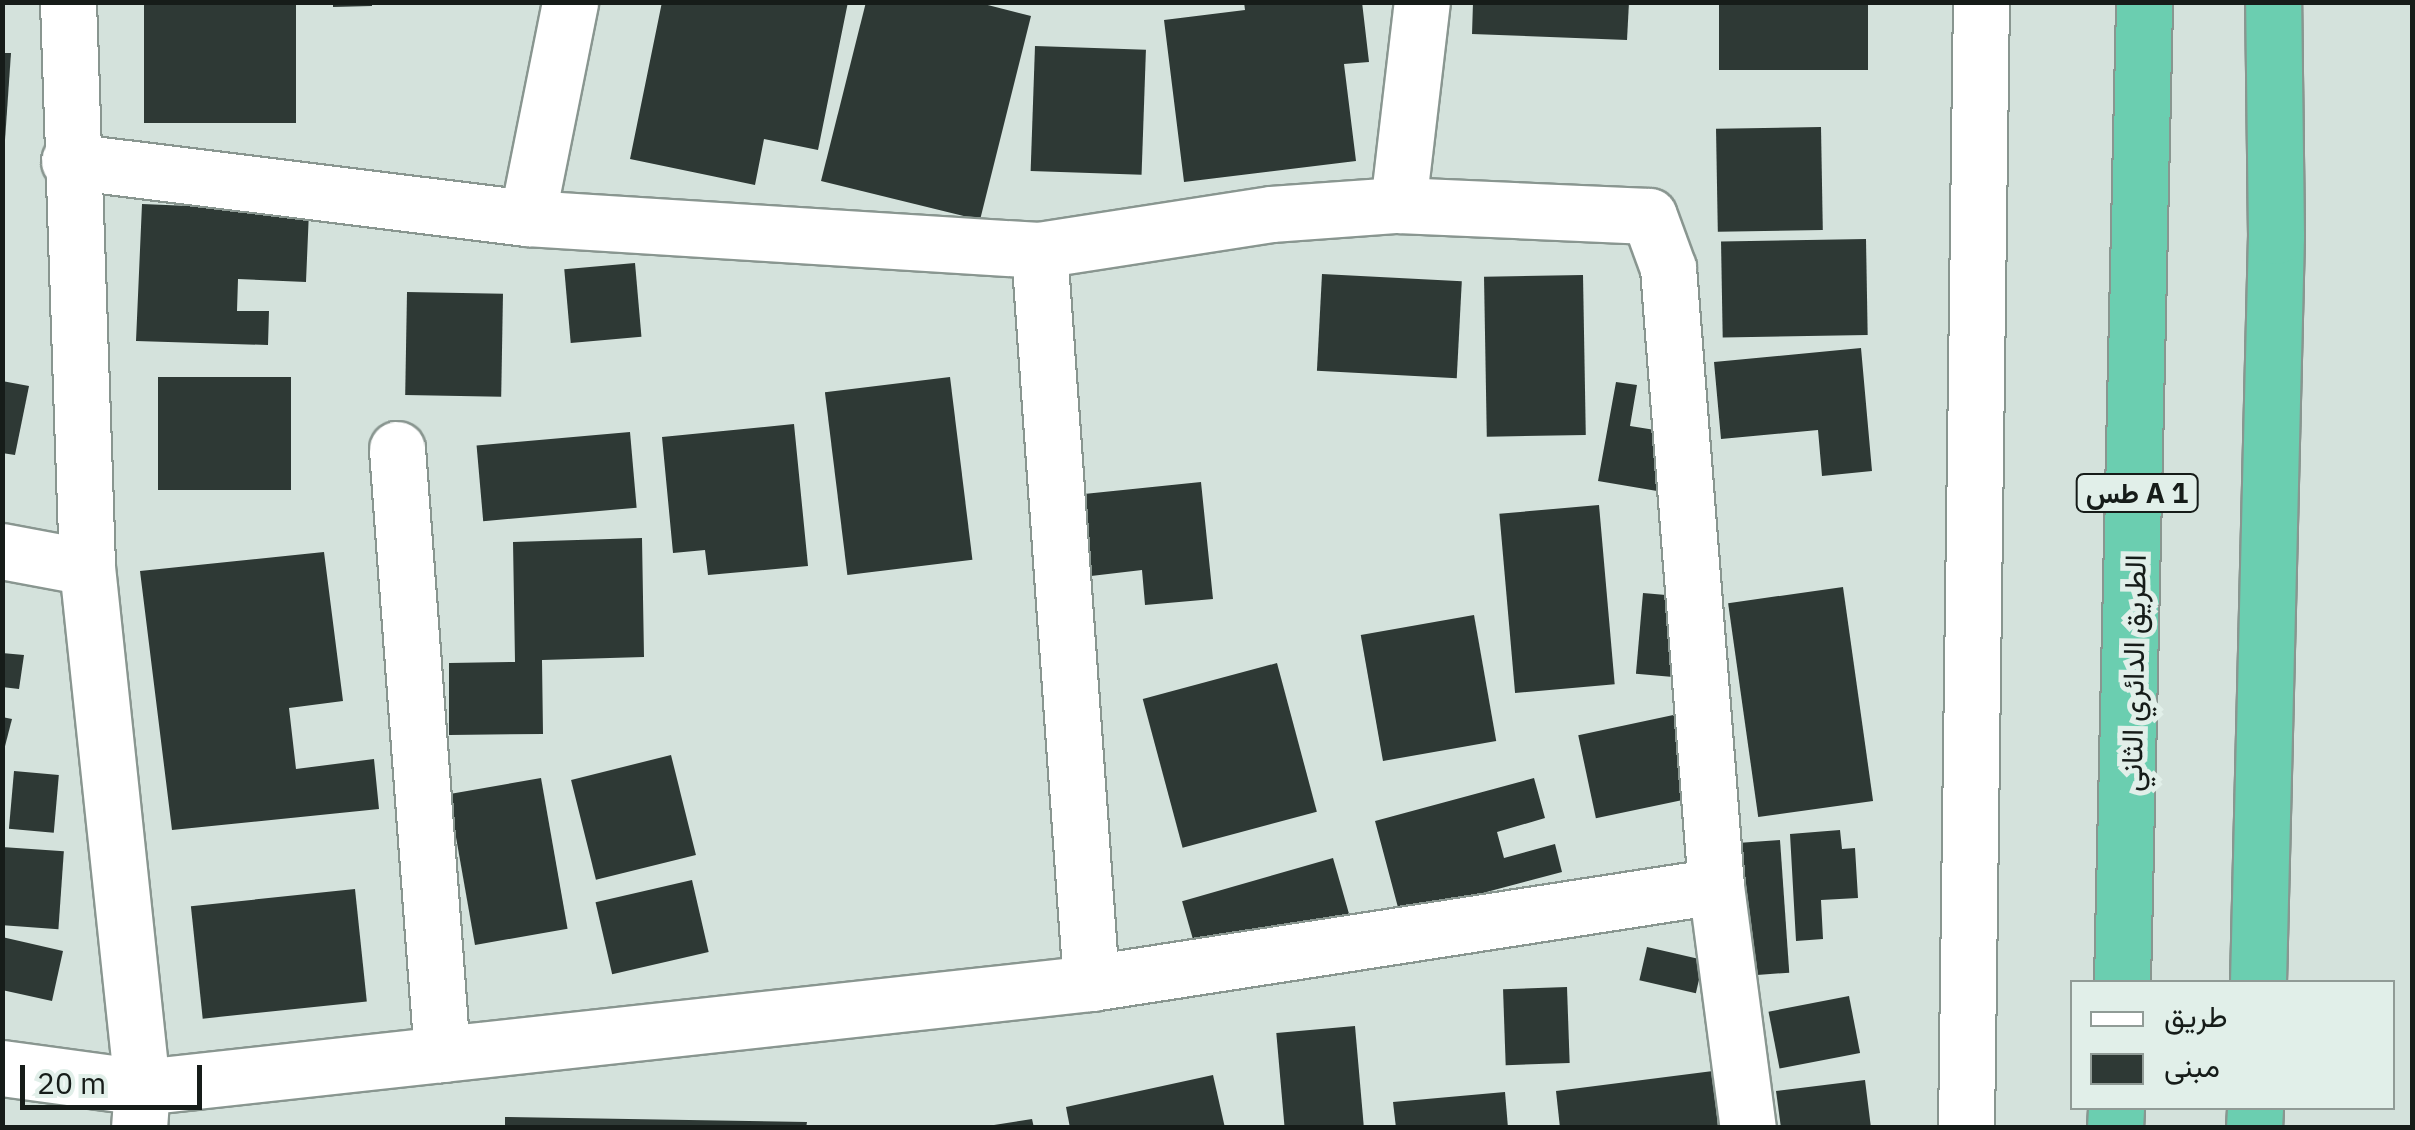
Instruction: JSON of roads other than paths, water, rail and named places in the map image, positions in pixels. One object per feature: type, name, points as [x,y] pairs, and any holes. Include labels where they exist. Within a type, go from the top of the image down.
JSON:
[{"type":"highway","name":"الطريق الدائري الثاني","points":[[2122,980],[2144,2]]},
{"type":"highway","points":[[2258,980],[2276,236],[2273,2]]},
{"type":"street","points":[[68,2],[68,161],[87,568],[140,1107]]},
{"type":"street","points":[[527,218],[570,2]]},
{"type":"street","points":[[1398,205],[1422,2]]},
{"type":"street","points":[[1966,1128],[1981,2]]},
{"type":"street","points":[[68,161],[527,218],[1038,250],[1271,214],[1398,205],[1643,213],[1658,234],[1668,268],[1716,886],[1748,1128]]},
{"type":"street","points":[[1038,250],[1092,983]]},
{"type":"street","points":[[397,449],[442,1054]]},
{"type":"street","points":[[2,551],[87,568]]},
{"type":"street","points":[[2,1068],[140,1107],[442,1054],[1092,983],[1716,886]]}]
